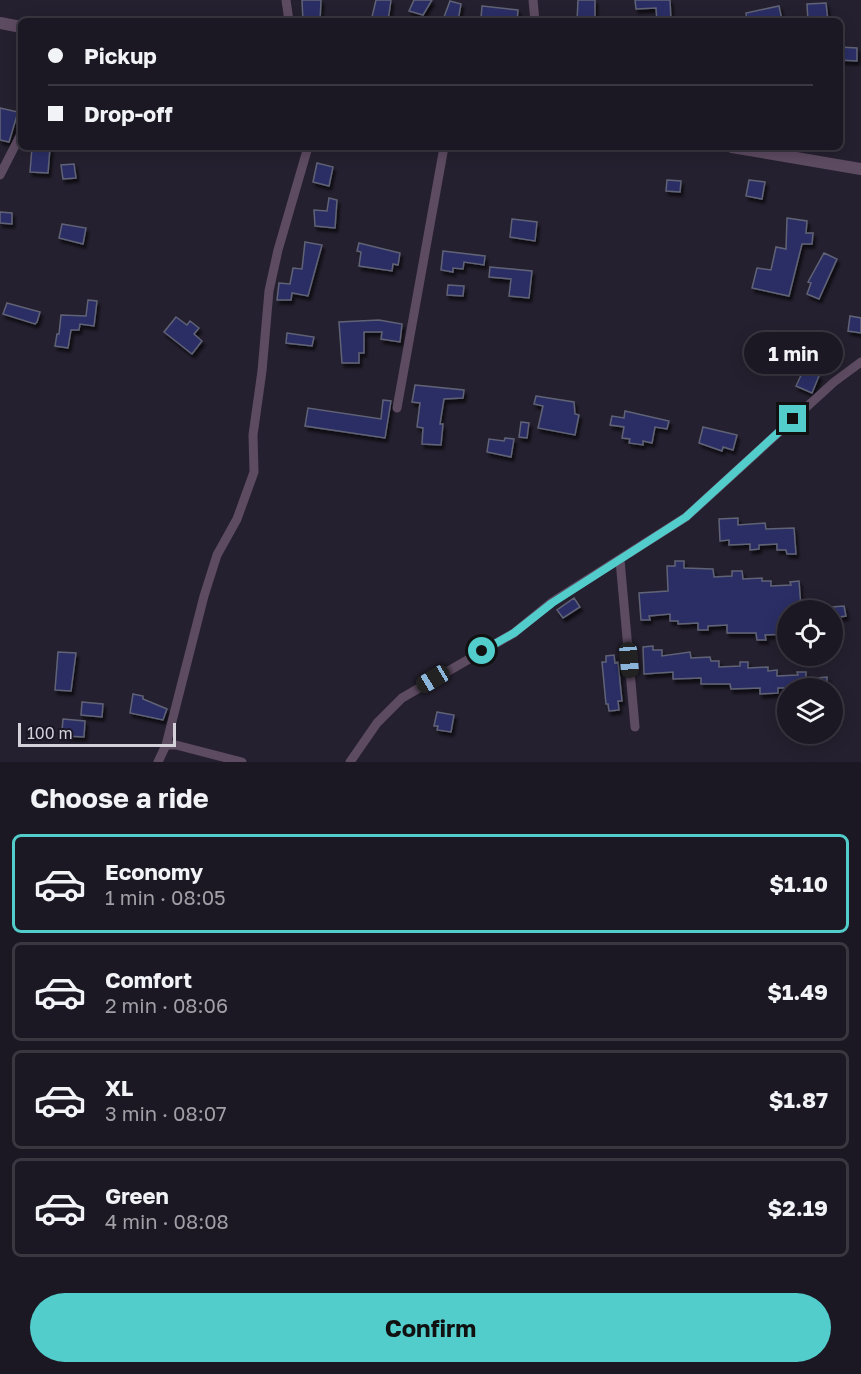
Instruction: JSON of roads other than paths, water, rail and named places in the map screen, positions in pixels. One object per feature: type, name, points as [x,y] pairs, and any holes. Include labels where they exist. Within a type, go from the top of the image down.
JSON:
[{"type":"street","points":[[286,0],[289,18]]},
{"type":"street","points":[[533,0],[535,18]]},
{"type":"street","points":[[0,23],[18,26]]},
{"type":"street","points":[[0,175],[18,140]]},
{"type":"street","points":[[158,762],[165,745],[217,555],[237,519],[254,472],[254,416],[262,371],[269,291],[278,250],[307,150]]},
{"type":"street","points":[[397,408],[443,150]]},
{"type":"street","points":[[750,150],[861,169]]},
{"type":"street","points":[[350,762],[377,723],[402,698],[514,633],[552,603],[686,517],[834,382],[861,362]]},
{"type":"street","points":[[620,560],[635,727]]},
{"type":"street","points":[[165,745],[176,745],[242,762]]}]
